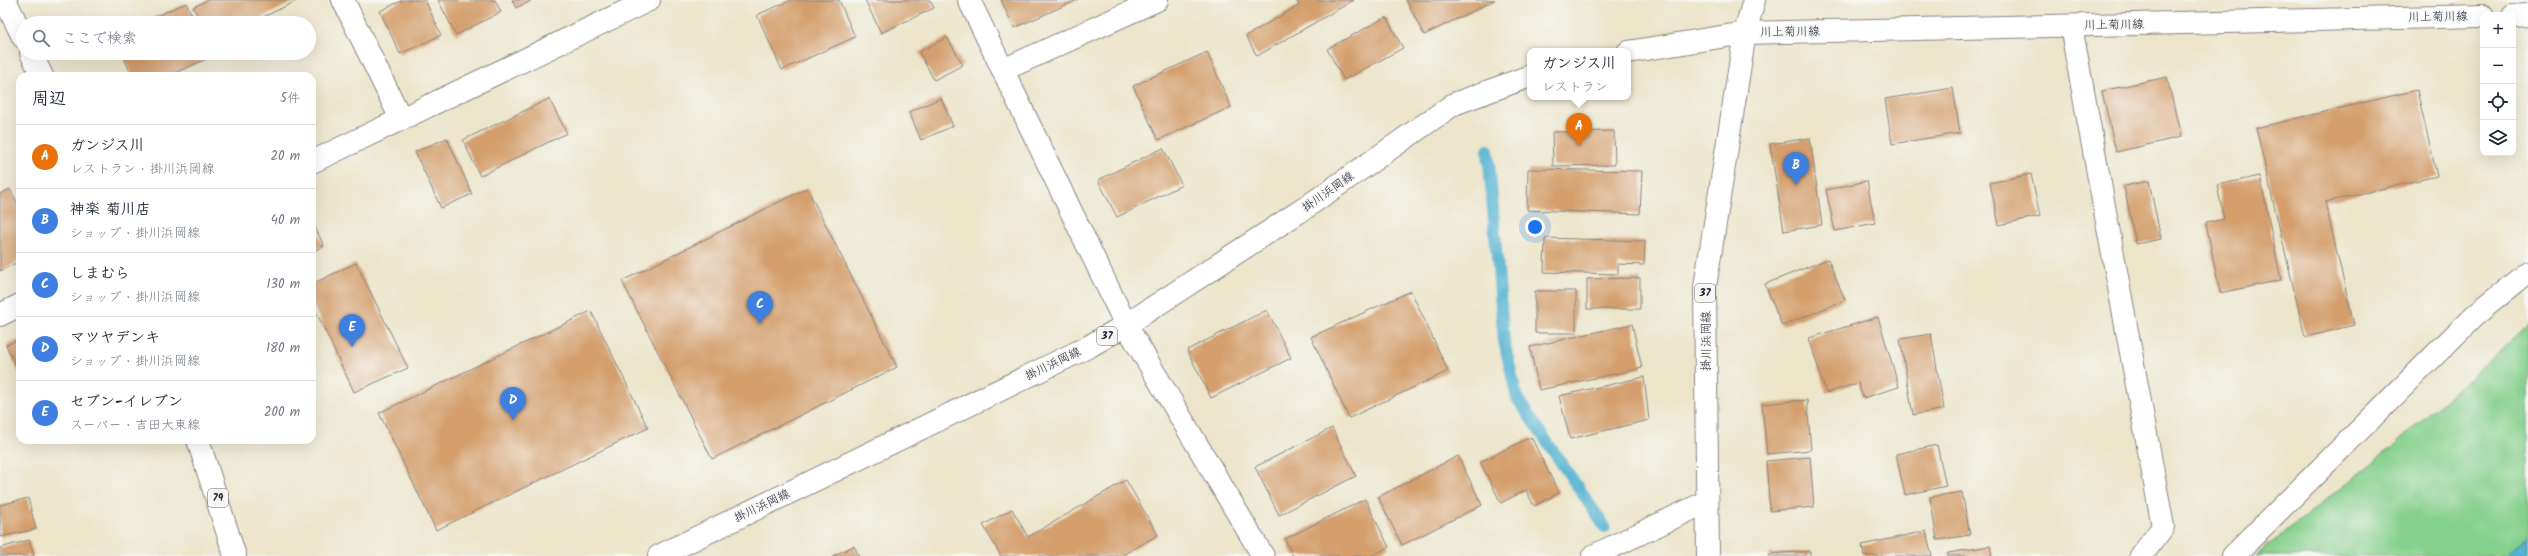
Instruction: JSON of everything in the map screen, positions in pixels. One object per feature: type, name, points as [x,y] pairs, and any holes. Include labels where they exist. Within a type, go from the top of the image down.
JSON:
[{"type":"main road","points":[[5,0],[16,23]]},
{"type":"main road","points":[[343,0],[401,119]]},
{"type":"main road","points":[[316,160],[649,0]]},
{"type":"main road","points":[[969,0],[1126,325],[1263,556]]},
{"type":"main road","points":[[1004,70],[1157,0]]},
{"type":"main road","name":"掛川浜岡線","points":[[1708,556],[1706,502],[1705,287],[1745,34],[1754,0]]},
{"type":"main road","points":[[2516,16],[2528,15]]},
{"type":"main road","name":"川上菊川線","points":[[1745,34],[2480,16]]},
{"type":"main road","points":[[2071,26],[2163,527],[2141,556]]},
{"type":"main road","points":[[1631,52],[1745,34]]},
{"type":"main road","points":[[34,60],[40,72]]},
{"type":"main road","name":"掛川浜岡線","points":[[659,556],[1024,378],[1126,325],[1305,208],[1454,104],[1527,77]]},
{"type":"main road","points":[[2233,556],[2474,316],[2528,272]]},
{"type":"main road","points":[[0,315],[16,307]]},
{"type":"main road","name":"79","points":[[199,444],[235,556]]},
{"type":"main road","points":[[1593,556],[1706,502]]},
{"type":"green space","points":[[2528,325],[2528,556],[2255,556],[2396,444]]},
{"type":"water","points":[[2528,535],[2528,556],[2505,556]]},
{"type":"building","points":[[208,0],[298,0],[265,16],[198,16],[193,7]]},
{"type":"building","points":[[403,0],[425,0],[441,35],[400,54],[380,11]]},
{"type":"building","points":[[438,0],[495,0],[501,12],[456,35]]},
{"type":"building","points":[[512,0],[532,0],[516,8]]},
{"type":"building","points":[[791,0],[839,0],[855,37],[782,70],[757,15]]},
{"type":"building","points":[[865,0],[930,0],[934,8],[881,33]]},
{"type":"building","points":[[1001,0],[1077,0],[1014,28]]},
{"type":"building","points":[[1296,0],[1354,0],[1257,56],[1246,36],[1299,5]]},
{"type":"building","points":[[1406,0],[1495,0],[1424,35]]},
{"type":"building","points":[[186,3],[192,16],[157,16]]},
{"type":"building","points":[[1386,17],[1403,48],[1344,80],[1327,49]]},
{"type":"building","points":[[947,37],[963,65],[934,80],[919,52]]},
{"type":"building","points":[[1207,52],[1231,107],[1158,140],[1133,86]]},
{"type":"building","points":[[125,60],[204,60],[177,72],[130,72]]},
{"type":"building","points":[[2167,77],[2181,137],[2116,152],[2102,91]]},
{"type":"building","points":[[1953,88],[1960,133],[1892,144],[1885,99]]},
{"type":"building","points":[[2417,90],[2437,176],[2325,202],[2354,325],[2305,337],[2256,128]]},
{"type":"building","points":[[941,98],[953,126],[921,140],[909,112]]},
{"type":"building","points":[[549,99],[567,133],[480,176],[463,140]]},
{"type":"building","points":[[1614,131],[1615,165],[1553,166],[1552,132]]},
{"type":"building","points":[[447,138],[472,194],[441,208],[415,152]]},
{"type":"building","points":[[1810,138],[1822,225],[1784,231],[1770,144]]},
{"type":"building","points":[[1163,148],[1182,185],[1117,217],[1098,180]]},
{"type":"building","points":[[1528,169],[1642,171],[1640,214],[1527,210]]},
{"type":"building","points":[[2031,174],[2040,216],[1999,225],[1990,183]]},
{"type":"building","points":[[2260,176],[2281,280],[2220,293],[2206,223],[2224,219],[2217,185]]},
{"type":"building","points":[[1867,181],[1875,223],[1835,231],[1826,190]]},
{"type":"building","points":[[2149,181],[2161,239],[2136,244],[2124,186]]},
{"type":"building","points":[[807,188],[897,367],[712,459],[622,281]]},
{"type":"building","points":[[10,189],[16,200],[16,263],[0,271],[0,194]]},
{"type":"building","points":[[316,229],[324,246],[316,250]]},
{"type":"building","points":[[1545,238],[1645,241],[1644,265],[1618,264],[1618,274],[1544,272]]},
{"type":"building","points":[[1828,259],[1845,300],[1782,326],[1765,284]]},
{"type":"building","points":[[356,263],[408,368],[354,392],[316,311],[316,282]]},
{"type":"building","points":[[1640,278],[1640,309],[1587,309],[1587,279]]},
{"type":"building","points":[[1411,291],[1448,371],[1349,418],[1311,337]]},
{"type":"building","points":[[1535,291],[1576,291],[1576,333],[1535,333]]},
{"type":"building","points":[[1267,310],[1291,358],[1211,398],[1187,350]]},
{"type":"building","points":[[591,311],[648,428],[436,530],[379,413]]},
{"type":"building","points":[[1878,317],[1899,387],[1863,398],[1858,383],[1826,393],[1809,338]]},
{"type":"building","points":[[1632,324],[1642,368],[1539,390],[1530,347]]},
{"type":"building","points":[[1931,334],[1944,409],[1913,415],[1900,339]]},
{"type":"building","points":[[16,341],[16,366],[6,345]]},
{"type":"building","points":[[1644,377],[1649,420],[1570,439],[1559,396]]},
{"type":"building","points":[[1807,400],[1811,450],[1767,454],[1762,404]]},
{"type":"building","points":[[1332,428],[1356,476],[1279,515],[1255,467]]},
{"type":"building","points":[[1531,437],[1559,493],[1534,506],[1526,490],[1501,503],[1480,462]]},
{"type":"building","points":[[1937,445],[1946,486],[1905,495],[1896,454]]},
{"type":"building","points":[[1458,456],[1482,505],[1402,545],[1378,497]]},
{"type":"building","points":[[1810,457],[1814,507],[1770,511],[1766,461]]},
{"type":"building","points":[[1126,480],[1158,535],[1121,556],[1001,556],[983,525],[1012,509],[1028,537]]},
{"type":"building","points":[[1962,492],[1970,535],[1937,540],[1930,497]]},
{"type":"building","points":[[28,498],[36,529],[0,537],[0,505]]},
{"type":"building","points":[[1365,499],[1389,547],[1371,556],[1293,556],[1285,539]]},
{"type":"building","points":[[1926,531],[1932,556],[1864,556],[1862,545]]},
{"type":"building","points":[[29,540],[34,556],[0,556],[0,548]]},
{"type":"building","points":[[854,546],[859,556],[832,556]]},
{"type":"building","points":[[1990,546],[1992,556],[1948,556],[1948,553]]},
{"type":"building","points":[[1810,551],[1810,556],[1769,556],[1769,554]]},
{"type":"waterway","points":[[1488,150],[1504,341],[1517,398],[1605,527]]},
{"type":"place","name":"ガンジス川","points":[[1579,146]]},
{"type":"place","name":"神楽 菊川店","points":[[1796,185]]},
{"type":"place","name":"しまむら","points":[[760,324]]},
{"type":"place","name":"セブン-イレブン","points":[[352,347]]},
{"type":"place","name":"マツヤデンキ","points":[[513,420]]}]
